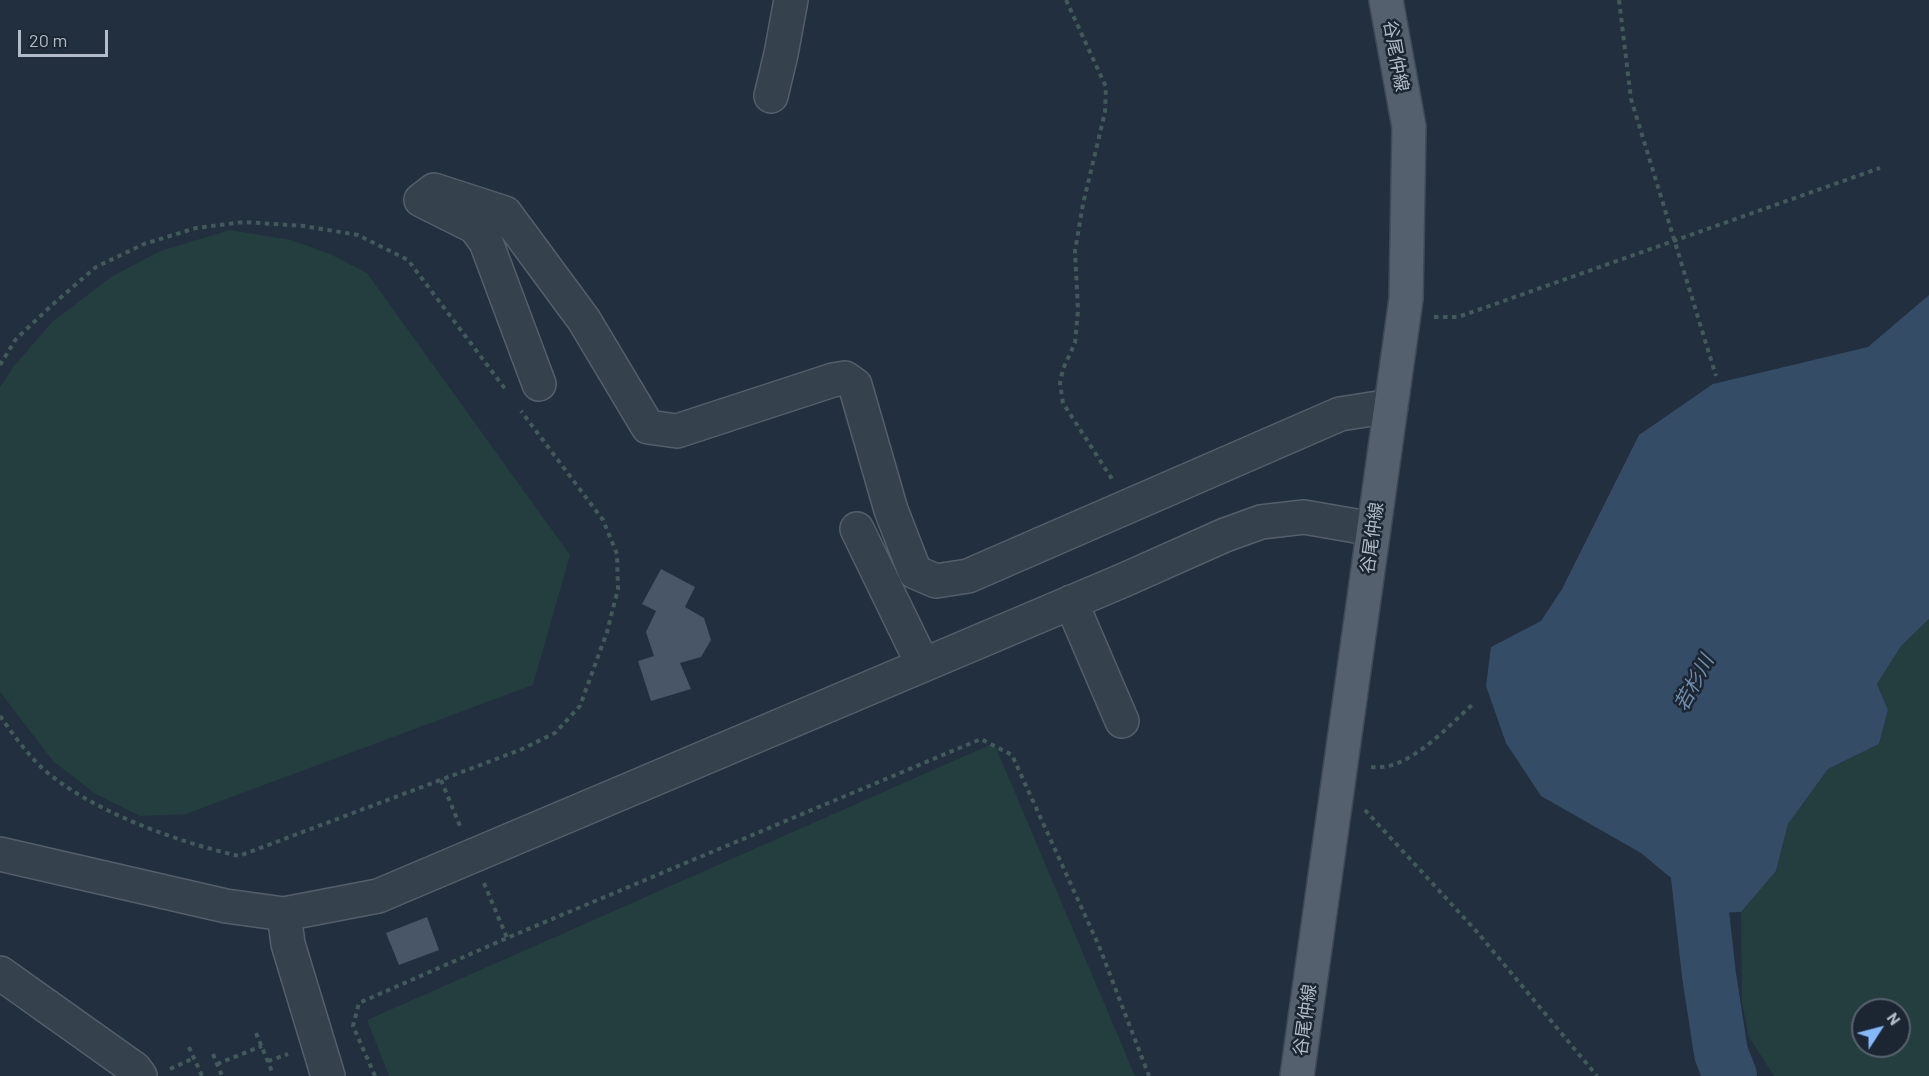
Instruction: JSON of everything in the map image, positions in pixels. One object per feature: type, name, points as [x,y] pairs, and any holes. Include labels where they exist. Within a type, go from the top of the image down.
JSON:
[{"type":"main road","name":"谷尾仲線","points":[[1297,1076],[1406,299],[1408,127],[1386,0]]},
{"type":"street","points":[[771,96],[782,54],[791,0]]},
{"type":"street","points":[[524,397],[486,242],[475,227],[421,200],[435,190],[505,213],[584,320],[648,427],[677,431],[833,380],[845,378],[855,385],[891,510],[915,572],[936,581],[968,576],[1340,414],[1391,406]]},
{"type":"street","points":[[0,854],[226,906],[284,914],[378,896],[1225,535],[1261,522],[1304,517],[1373,529]]},
{"type":"street","points":[[857,529],[923,665]]},
{"type":"street","points":[[1071,602],[1122,721]]},
{"type":"street","points":[[284,914],[288,944],[328,1076]]},
{"type":"street","points":[[0,973],[135,1069],[153,1073]]},
{"type":"path","points":[[1066,0],[1106,87],[1105,112],[1083,204],[1075,251],[1078,310],[1075,343],[1063,369],[1060,383],[1063,403],[1129,506]]},
{"type":"path","points":[[1619,0],[1631,99],[1716,376]]},
{"type":"path","points":[[1404,318],[1458,317],[1880,168]]},
{"type":"path","points":[[0,365],[16,339],[96,267],[144,244],[196,228],[244,222],[304,226],[358,235],[408,260],[524,397],[603,519],[617,554],[618,589],[607,632],[580,706],[555,733],[520,750],[239,856],[209,849],[124,818],[82,796],[40,765],[0,716]]},
{"type":"path","points":[[0,353],[8,353]]},
{"type":"path","points":[[1341,763],[1382,768],[1404,761],[1473,704]]},
{"type":"path","points":[[375,1076],[353,1026],[359,1003],[507,938],[981,739],[1012,755],[1099,946],[1149,1076]]},
{"type":"path","points":[[1335,801],[1361,807],[1370,813],[1478,933],[1597,1076]]},
{"type":"path","points":[[256,1034],[273,1074]]},
{"type":"path","points":[[217,1064],[262,1046]]},
{"type":"path","points":[[189,1047],[202,1076]]},
{"type":"path","points":[[268,1061],[295,1052]]},
{"type":"path","points":[[213,1054],[222,1076]]},
{"type":"path","points":[[153,1073],[194,1058]]},
{"type":"green space","points":[[230,230],[291,240],[330,254],[367,273],[570,555],[533,685],[186,814],[140,816],[94,793],[53,761],[0,692],[0,387],[14,366],[52,322],[111,277],[160,251]]},
{"type":"green space","points":[[1929,619],[1929,1076],[1774,1076],[1749,1037],[1742,1003],[1741,912],[1776,871],[1788,824],[1828,769],[1879,744],[1888,710],[1877,684],[1901,646]]},
{"type":"green space","points":[[994,743],[1135,1076],[389,1076],[367,1020]]},
{"type":"water","points":[[1929,295],[1929,619],[1901,646],[1877,684],[1888,710],[1879,744],[1828,769],[1788,824],[1776,871],[1741,912],[1713,913],[1641,853],[1541,796],[1506,743],[1486,686],[1491,647],[1541,621],[1562,589],[1639,435],[1713,384],[1868,347]]},
{"type":"building","points":[[661,569],[695,587],[685,607],[704,618],[711,640],[701,657],[680,663],[691,689],[651,701],[638,661],[654,656],[646,632],[656,611],[642,604]]},
{"type":"building","points":[[427,917],[439,950],[399,965],[386,933]]},
{"type":"waterway","name":"若杉川","points":[[1686,831],[1697,868],[1709,975],[1721,1053],[1730,1076]]}]
